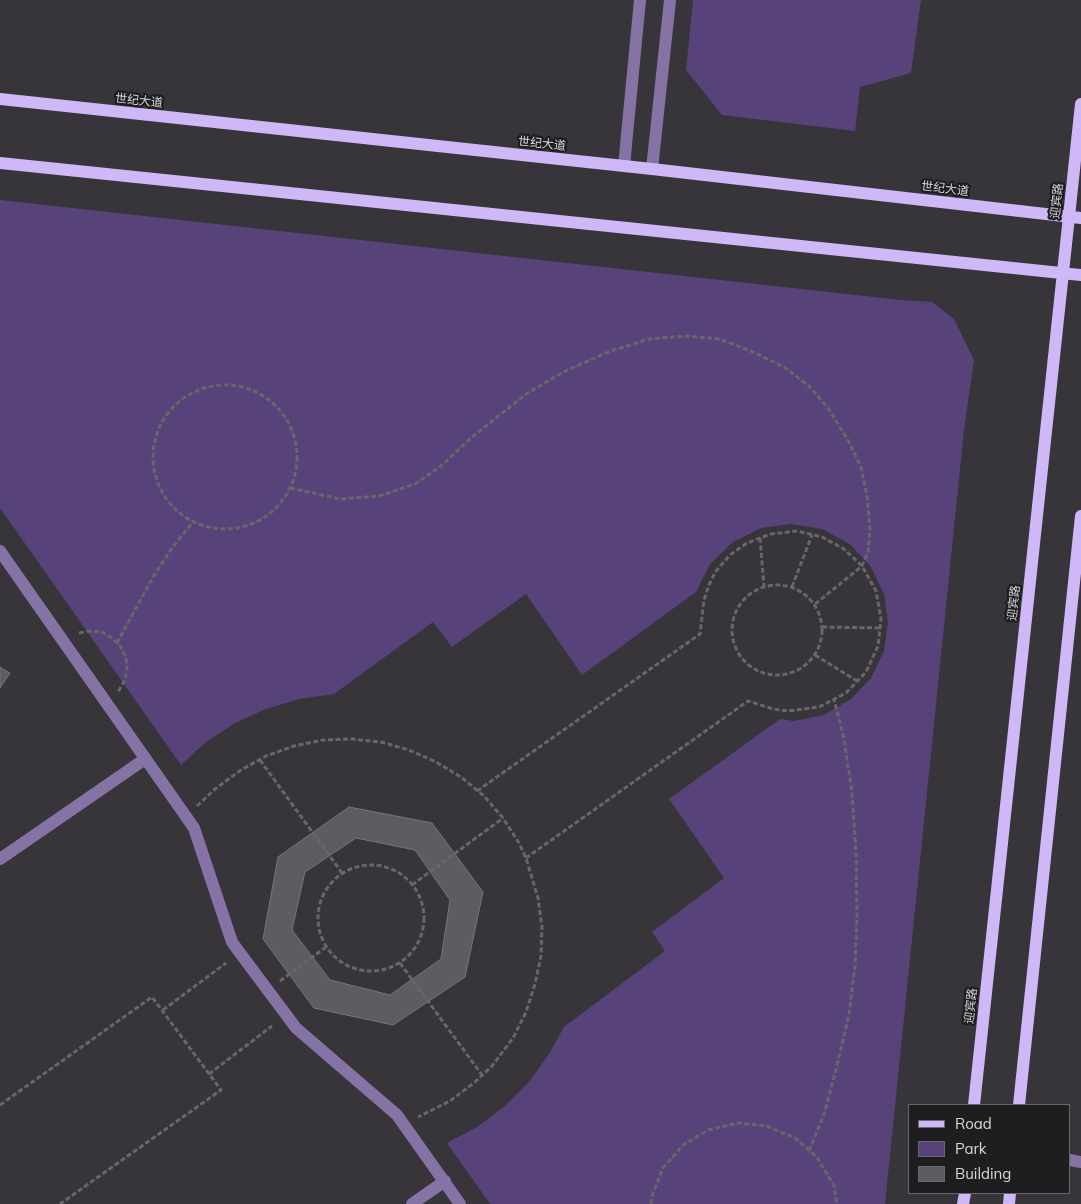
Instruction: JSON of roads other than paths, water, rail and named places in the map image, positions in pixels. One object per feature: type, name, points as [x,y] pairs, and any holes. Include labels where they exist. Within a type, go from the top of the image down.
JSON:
[{"type":"main road","name":"世纪大道","points":[[0,100],[652,169],[1075,217]]},
{"type":"main road","name":"迎宾路","points":[[974,1104],[1063,274],[1075,217],[1081,104]]},
{"type":"main road","points":[[0,163],[1081,275]]},
{"type":"main road","points":[[1020,1104],[1081,516]]},
{"type":"street","points":[[624,166],[640,0]]},
{"type":"street","points":[[652,169],[670,0]]},
{"type":"street","points":[[0,551],[194,828],[232,942],[296,1028],[397,1114],[460,1204]]},
{"type":"street","points":[[0,859],[145,759]]},
{"type":"street","points":[[412,1204],[445,1181]]}]
